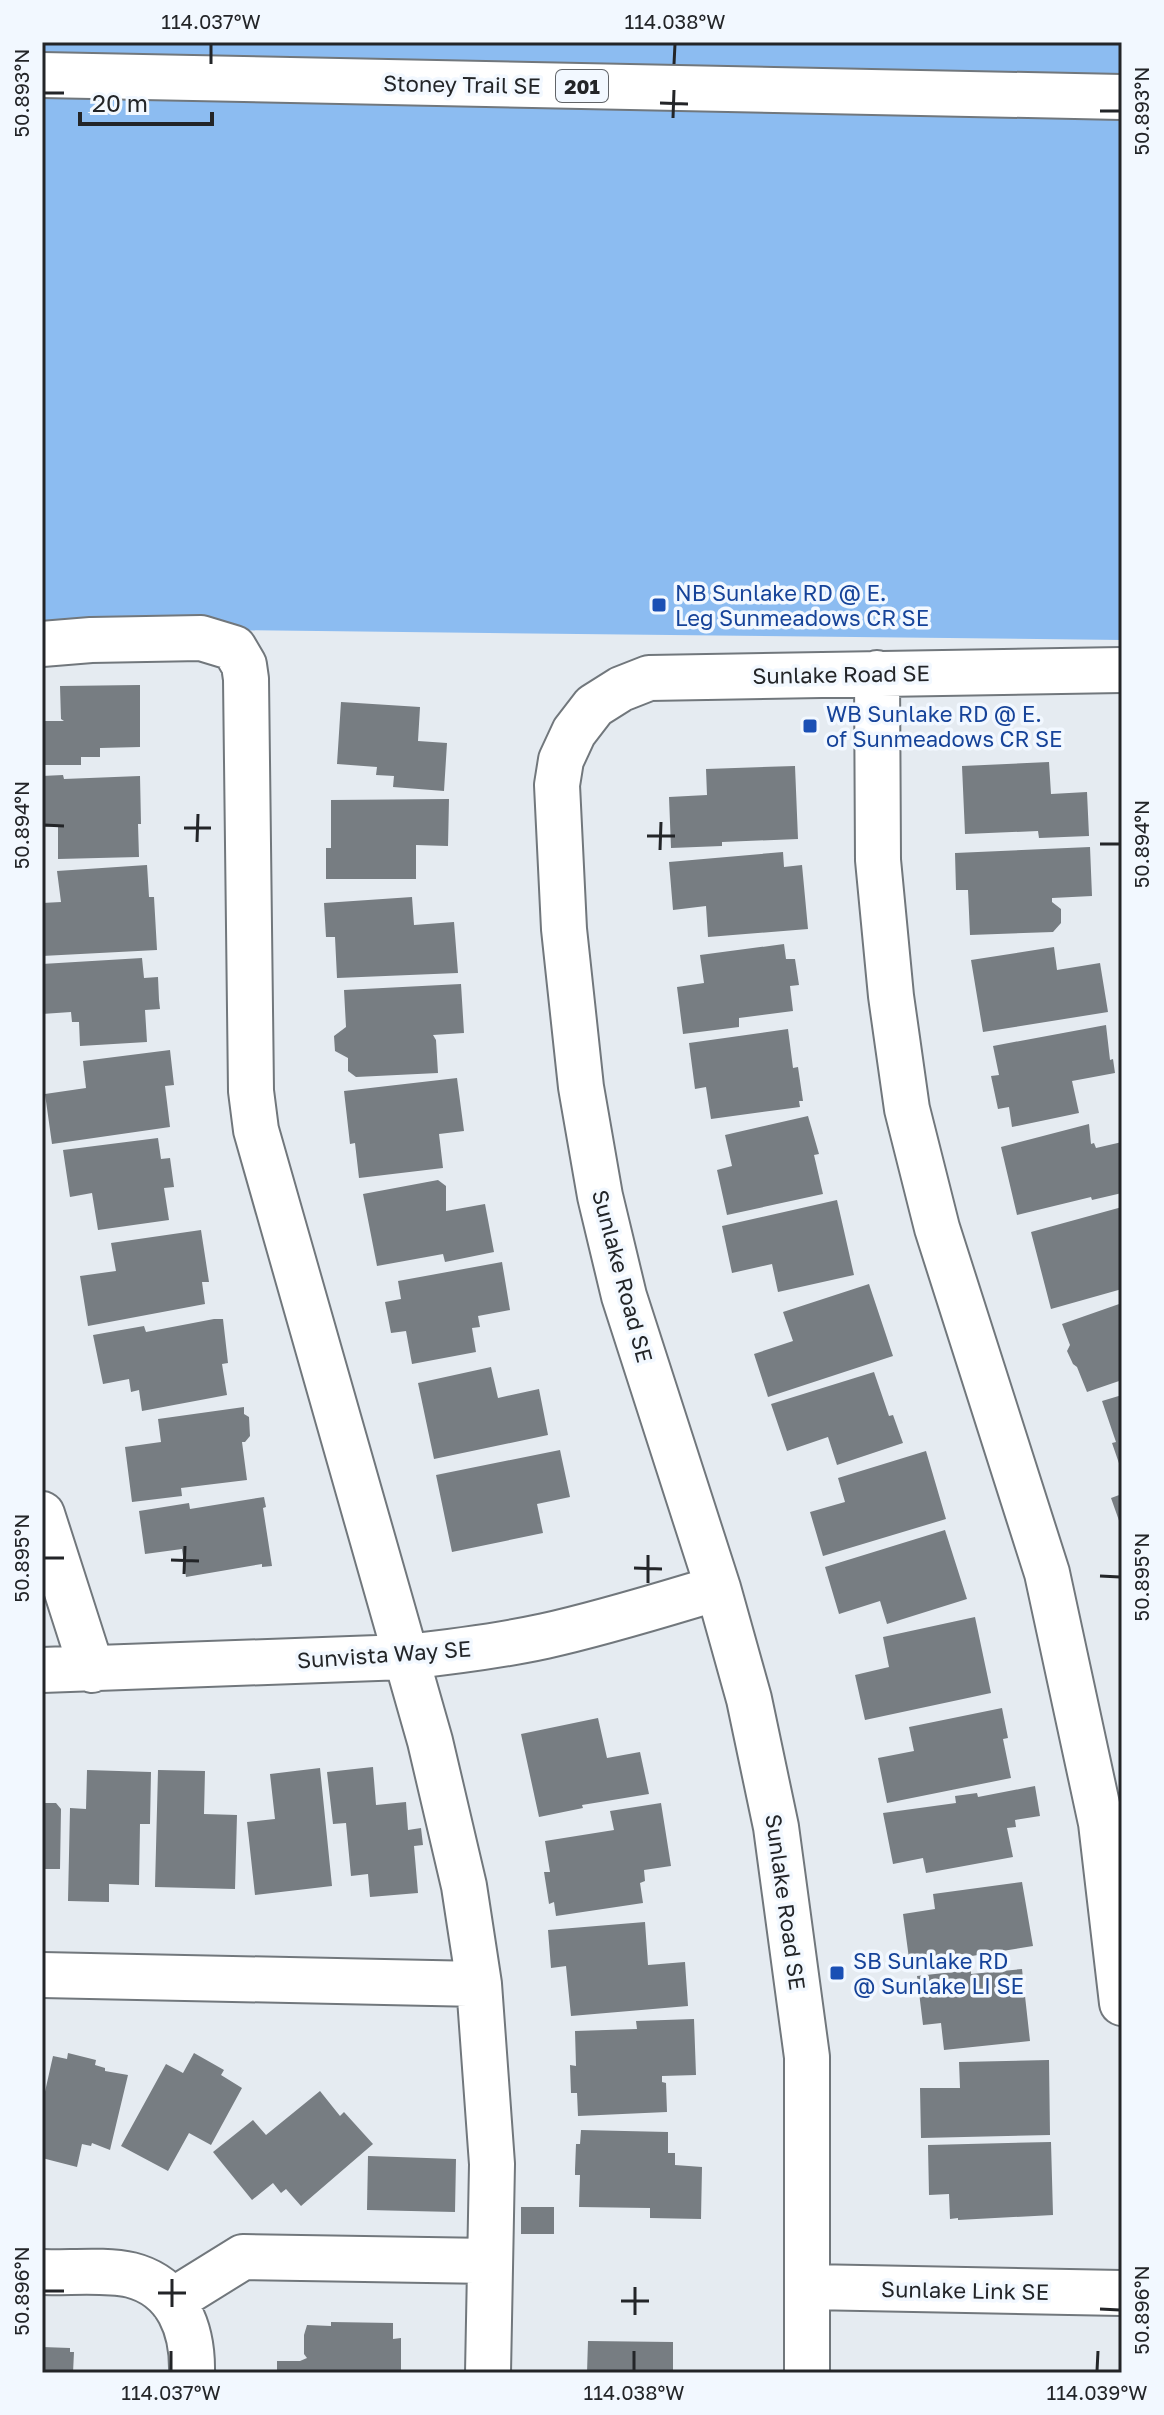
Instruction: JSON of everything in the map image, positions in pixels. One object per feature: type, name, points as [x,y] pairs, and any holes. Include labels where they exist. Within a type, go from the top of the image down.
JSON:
[{"type":"main road","name":"Stoney Trail SE","points":[[42,75],[1122,97]]},
{"type":"main road","points":[[42,644],[201,638],[234,648],[244,665],[251,1091],[256,1130],[430,1741],[464,1886],[479,1984],[492,2164],[488,2373]]},
{"type":"main road","name":"Sunlake Road SE","points":[[807,2373],[807,2057],[776,1827],[755,1728],[718,1588],[624,1296],[600,1196],[581,1087],[564,929],[557,785],[561,760],[574,732],[594,706],[621,689],[649,678],[1122,670]]},
{"type":"main road","points":[[877,673],[878,860],[891,996],[907,1109],[937,1228],[1047,1573],[1101,1823],[1122,2003]]},
{"type":"main road","points":[[42,1514],[92,1670]]},
{"type":"main road","name":"Sunvista Way SE","points":[[42,1670],[405,1657],[544,1636],[624,1617],[718,1588]]},
{"type":"main road","points":[[42,1975],[479,1984]]},
{"type":"main road","points":[[172,2301],[243,2257],[490,2261]]},
{"type":"main road","points":[[42,2272],[130,2275],[151,2283],[172,2301],[188,2328],[192,2373]]},
{"type":"main road","name":"Sunlake Link SE","points":[[809,2287],[1122,2293]]},
{"type":"shaded area","points":[[42,42],[1122,42],[1122,640],[42,628]]},
{"type":"building","points":[[140,685],[140,747],[100,748],[100,757],[81,757],[81,765],[42,765],[42,721],[64,721],[61,719],[60,686]]},
{"type":"building","points":[[341,702],[420,707],[418,741],[447,743],[444,791],[393,787],[394,776],[376,775],[377,767],[337,764]]},
{"type":"building","points":[[1049,762],[1051,794],[1087,792],[1089,836],[1039,838],[1038,831],[965,834],[962,766]]},
{"type":"building","points":[[795,766],[798,839],[671,848],[669,797],[707,795],[706,769]]},
{"type":"building","points":[[63,775],[64,779],[140,776],[139,857],[58,859],[58,826],[42,827],[42,776]]},
{"type":"building","points":[[449,799],[448,846],[416,845],[416,879],[326,879],[326,848],[331,848],[331,800]]},
{"type":"building","points":[[1090,847],[1092,896],[1052,898],[1052,902],[1061,909],[1061,923],[1053,932],[970,935],[968,890],[956,890],[955,853]]},
{"type":"building","points":[[783,852],[784,867],[802,865],[808,929],[708,937],[706,906],[673,910],[669,862]]},
{"type":"building","points":[[147,865],[149,897],[154,897],[157,950],[42,956],[42,903],[61,902],[57,871]]},
{"type":"building","points":[[412,897],[414,925],[454,922],[458,973],[337,978],[335,937],[326,937],[324,903]]},
{"type":"building","points":[[784,944],[786,959],[795,959],[799,985],[790,986],[793,1011],[739,1018],[739,1027],[683,1034],[677,987],[704,983],[700,955]]},
{"type":"building","points":[[1054,947],[1057,970],[1100,963],[1108,1012],[983,1032],[971,960]]},
{"type":"building","points":[[142,958],[144,978],[158,977],[160,1009],[145,1010],[147,1042],[80,1046],[79,1022],[72,1022],[71,1012],[42,1014],[42,964]]},
{"type":"building","points":[[461,984],[464,1033],[433,1035],[438,1073],[356,1077],[348,1071],[348,1058],[335,1051],[334,1036],[346,1027],[344,990]]},
{"type":"building","points":[[1106,1025],[1110,1060],[1113,1059],[1115,1073],[1072,1081],[1079,1113],[1012,1127],[1009,1107],[998,1109],[991,1076],[999,1075],[993,1046]]},
{"type":"building","points":[[788,1029],[793,1068],[798,1067],[803,1101],[799,1101],[800,1107],[711,1119],[706,1087],[695,1089],[689,1043]]},
{"type":"building","points":[[170,1050],[174,1085],[165,1086],[170,1127],[52,1144],[45,1094],[86,1088],[83,1061]]},
{"type":"building","points":[[457,1078],[464,1131],[439,1134],[443,1168],[359,1178],[355,1143],[350,1144],[344,1091]]},
{"type":"building","points":[[808,1116],[819,1154],[814,1155],[823,1194],[727,1215],[717,1170],[732,1166],[725,1135]]},
{"type":"building","points":[[1089,1124],[1091,1144],[1094,1143],[1096,1148],[1122,1142],[1122,1193],[1092,1200],[1091,1197],[1017,1215],[1001,1147]]},
{"type":"building","points":[[158,1138],[161,1159],[170,1158],[174,1187],[164,1188],[169,1220],[98,1230],[92,1193],[70,1197],[63,1150]]},
{"type":"building","points":[[438,1180],[446,1186],[446,1211],[485,1204],[494,1252],[445,1262],[443,1254],[377,1266],[363,1194]]},
{"type":"building","points":[[837,1200],[854,1275],[778,1292],[772,1264],[732,1273],[722,1226]]},
{"type":"building","points":[[1122,1207],[1122,1289],[1051,1309],[1031,1232]]},
{"type":"building","points":[[201,1230],[209,1282],[202,1282],[205,1304],[88,1326],[80,1276],[116,1271],[111,1243]]},
{"type":"building","points":[[502,1262],[510,1310],[478,1316],[480,1327],[472,1328],[476,1352],[412,1364],[406,1331],[391,1333],[385,1302],[401,1299],[398,1281]]},
{"type":"building","points":[[869,1284],[893,1356],[768,1397],[754,1354],[793,1341],[783,1312]]},
{"type":"building","points":[[1122,1303],[1122,1380],[1087,1392],[1067,1351],[1070,1345],[1062,1324]]},
{"type":"building","points":[[223,1319],[228,1363],[222,1364],[227,1395],[142,1411],[139,1390],[131,1392],[129,1379],[103,1384],[93,1335],[144,1326],[146,1332]]},
{"type":"building","points":[[491,1367],[498,1398],[539,1389],[548,1435],[434,1459],[418,1383]]},
{"type":"building","points":[[874,1372],[889,1416],[893,1415],[903,1443],[837,1465],[828,1437],[787,1451],[771,1404]]},
{"type":"building","points":[[1122,1395],[1122,1472],[1102,1401]]},
{"type":"building","points":[[244,1407],[244,1414],[249,1417],[250,1436],[242,1442],[247,1480],[181,1488],[182,1496],[132,1502],[125,1447],[161,1442],[158,1419]]},
{"type":"building","points":[[560,1450],[570,1497],[537,1504],[543,1533],[452,1552],[436,1475]]},
{"type":"building","points":[[926,1451],[946,1519],[823,1556],[810,1512],[845,1502],[838,1478]]},
{"type":"building","points":[[1122,1494],[1122,1529],[1111,1498]]},
{"type":"building","points":[[264,1497],[272,1566],[262,1567],[262,1564],[186,1577],[182,1549],[145,1554],[139,1511],[189,1503],[190,1509]]},
{"type":"building","points":[[945,1530],[967,1599],[887,1624],[880,1601],[839,1614],[825,1567]]},
{"type":"building","points":[[975,1617],[991,1693],[865,1720],[855,1675],[889,1667],[883,1637]]},
{"type":"building","points":[[1002,1708],[1008,1738],[1003,1739],[1011,1778],[887,1803],[878,1758],[914,1751],[909,1727]]},
{"type":"building","points":[[598,1718],[607,1758],[640,1752],[649,1794],[582,1805],[583,1808],[539,1817],[521,1734]]},
{"type":"building","points":[[373,1767],[376,1805],[406,1802],[408,1830],[421,1828],[423,1845],[414,1846],[418,1893],[370,1897],[368,1874],[351,1876],[346,1823],[333,1824],[327,1772]]},
{"type":"building","points":[[320,1768],[332,1886],[255,1895],[247,1822],[275,1819],[270,1774]]},
{"type":"building","points":[[87,1770],[151,1772],[150,1824],[140,1824],[139,1885],[109,1884],[109,1902],[68,1901],[70,1808],[86,1809]]},
{"type":"building","points":[[158,1770],[205,1771],[204,1814],[237,1815],[235,1889],[155,1887]]},
{"type":"building","points":[[1035,1786],[1040,1816],[1015,1820],[1016,1827],[1007,1828],[1013,1857],[926,1873],[923,1858],[893,1864],[883,1813],[956,1803],[955,1796],[977,1793],[978,1797]]},
{"type":"building","points":[[42,1803],[56,1803],[61,1809],[60,1869],[42,1869]]},
{"type":"building","points":[[661,1803],[671,1866],[644,1870],[645,1881],[640,1883],[643,1903],[556,1916],[554,1902],[549,1904],[544,1872],[550,1872],[545,1841],[614,1830],[610,1811]]},
{"type":"building","points":[[1022,1882],[1033,1946],[910,1966],[903,1914],[935,1909],[933,1894]]},
{"type":"building","points":[[645,1922],[648,1965],[685,1962],[688,2006],[571,2016],[566,1966],[551,1968],[548,1930]]},
{"type":"building","points":[[1022,1969],[1030,2041],[944,2050],[941,2023],[923,2025],[917,1976]]},
{"type":"building","points":[[694,2019],[696,2075],[662,2076],[662,2082],[666,2083],[667,2112],[578,2116],[577,2093],[571,2093],[570,2065],[576,2066],[575,2031],[637,2029],[636,2021]]},
{"type":"building","points":[[68,2053],[96,2060],[95,2065],[105,2068],[105,2071],[128,2075],[110,2150],[92,2143],[91,2146],[82,2144],[77,2167],[42,2158],[42,2105],[53,2056],[67,2059]]},
{"type":"building","points":[[194,2053],[224,2070],[221,2075],[242,2088],[211,2145],[189,2133],[168,2171],[121,2146],[166,2064],[183,2073]]},
{"type":"building","points":[[1049,2060],[1050,2135],[921,2138],[920,2088],[960,2088],[959,2062]]},
{"type":"building","points":[[320,2091],[340,2116],[344,2112],[373,2144],[301,2206],[286,2189],[281,2193],[273,2183],[252,2200],[213,2152],[253,2120],[266,2135]]},
{"type":"building","points":[[581,2130],[668,2132],[668,2153],[675,2153],[675,2165],[702,2167],[701,2219],[650,2218],[650,2208],[579,2207],[580,2175],[575,2175],[575,2170],[576,2144],[580,2144]]},
{"type":"building","points":[[1051,2142],[1053,2215],[950,2219],[949,2194],[929,2195],[928,2145]]},
{"type":"building","points":[[368,2156],[456,2159],[455,2212],[367,2210]]},
{"type":"building","points":[[521,2207],[554,2207],[554,2234],[521,2234]]},
{"type":"building","points":[[331,2322],[393,2323],[393,2339],[401,2338],[401,2373],[277,2373],[277,2361],[307,2358],[304,2354],[304,2335],[307,2325],[331,2326]]},
{"type":"building","points":[[588,2341],[673,2342],[673,2373],[587,2373]]},
{"type":"building","points":[[42,2347],[70,2348],[70,2352],[74,2352],[73,2373],[42,2373]]},
{"type":"place","name":"NB Sunlake RD @ E. Leg Sunmeadows CR SE","points":[[659,605]]},
{"type":"place","name":"WB Sunlake RD @ E. of Sunmeadows CR SE","points":[[810,726]]},
{"type":"place","name":"SB Sunlake RD @ Sunlake LI SE","points":[[837,1973]]}]
